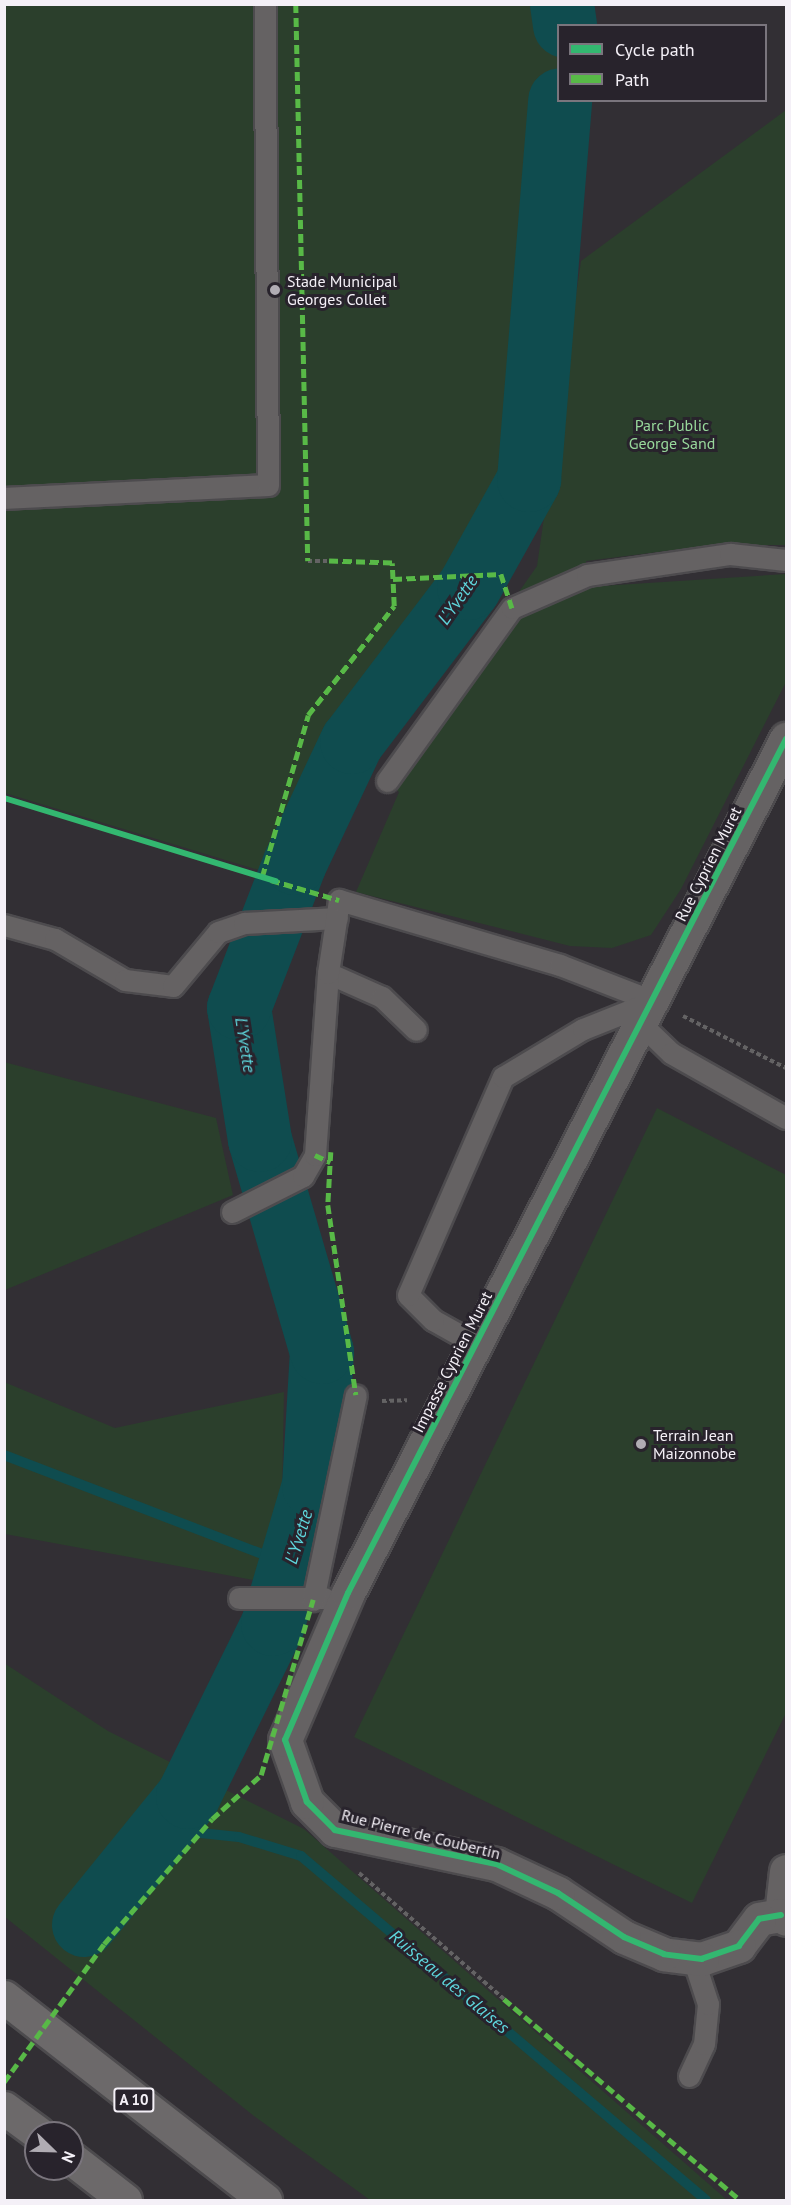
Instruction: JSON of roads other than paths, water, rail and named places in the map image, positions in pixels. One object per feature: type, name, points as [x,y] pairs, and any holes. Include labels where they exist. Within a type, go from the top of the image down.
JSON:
[{"type":"highway","name":"A 10","points":[[4,1997],[265,2200]]},
{"type":"highway","points":[[4,2108],[24,2123]]},
{"type":"highway","points":[[84,2168],[125,2200]]},
{"type":"street","name":"Rue Cyprien Muret","points":[[647,1012],[786,739]]},
{"type":"street","name":"Impasse Cyprien Muret","points":[[285,1740],[348,1593],[647,1012]]},
{"type":"street","name":"Rue Pierre de Coubertin","points":[[285,1740],[307,1802],[335,1830],[496,1864],[558,1893],[624,1938],[664,1954],[693,1958],[739,1946],[759,1918],[784,1917],[786,1870]]},
{"type":"lane","points":[[4,498],[267,484],[266,4]]},
{"type":"lane","points":[[387,781],[512,608],[587,575],[730,554],[786,560]]},
{"type":"lane","points":[[232,1212],[257,1197],[284,1188],[303,1176],[315,1155],[328,973],[339,900],[560,964],[647,1012],[671,1053],[786,1118]]},
{"type":"lane","points":[[4,925],[55,939],[125,980],[149,987],[173,986],[218,932],[244,923],[337,918]]},
{"type":"lane","points":[[328,973],[382,997],[416,1030]]},
{"type":"lane","points":[[476,1344],[433,1320],[408,1295],[503,1077],[583,1029],[647,1012]]},
{"type":"lane","points":[[303,1601],[356,1395]]},
{"type":"lane","points":[[246,1599],[303,1601],[348,1593]]},
{"type":"lane","points":[[689,2076],[704,2044],[708,2004],[693,1958]]},
{"type":"waterway","name":"L'Yvette","points":[[562,4],[565,24]]},
{"type":"waterway","name":"L'Yvette","points":[[84,1925],[188,1797],[273,1624],[314,1486],[322,1352],[260,1140],[239,1008],[295,863],[352,742],[469,588],[529,480],[560,102]]},
{"type":"waterway","points":[[4,1455],[290,1565]]},
{"type":"waterway","name":"Ruisseau des Glaises","points":[[162,1829],[239,1837],[301,1856],[706,2200]]},
{"type":"place","name":"Stade Municipal Georges Collet","points":[[275,290]]},
{"type":"place","name":"Terrain Jean Maizonnobe","points":[[641,1444]]},
{"type":"park label","name":"Parc Public George Sand","points":[[672,434]]}]
